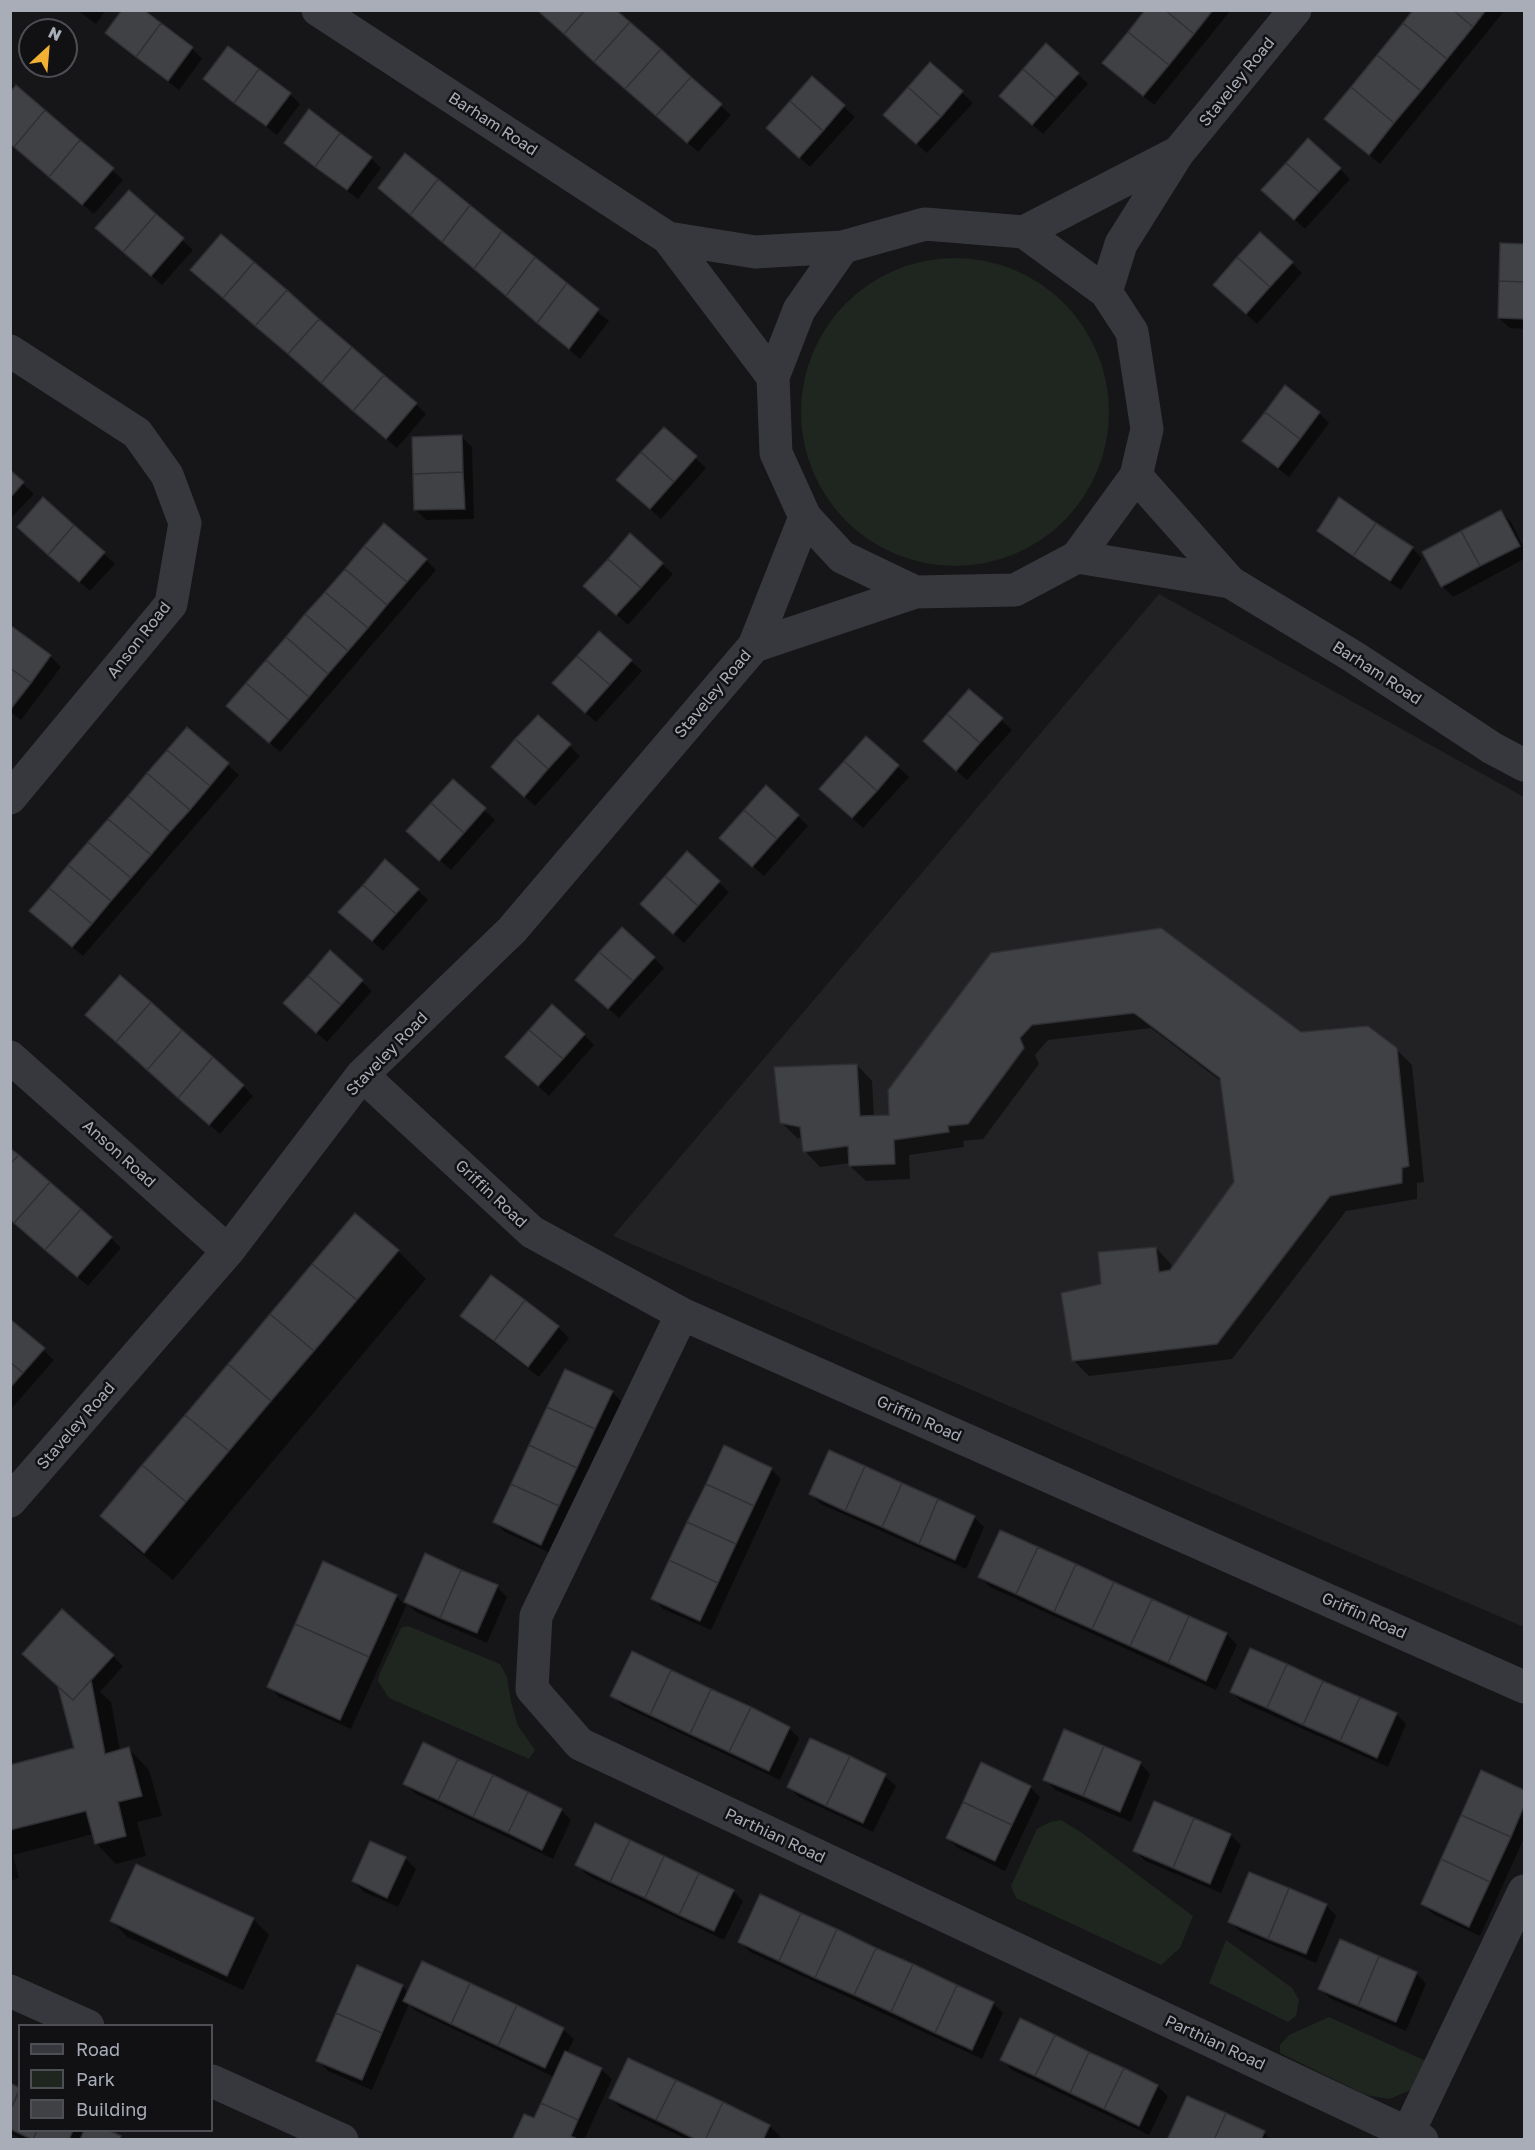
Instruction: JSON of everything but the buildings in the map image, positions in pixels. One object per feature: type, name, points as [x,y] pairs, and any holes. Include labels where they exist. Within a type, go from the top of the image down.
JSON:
[{"type":"street","name":"Barham Road","points":[[318,10],[668,238],[773,377]]},
{"type":"street","name":"Staveley Road","points":[[1106,292],[1121,244],[1178,153],[1295,10]]},
{"type":"street","name":"Staveley Road","points":[[1024,232],[1178,153]]},
{"type":"street","name":"Barham Road","points":[[668,238],[755,252],[843,247],[925,224],[1024,232]]},
{"type":"street","points":[[843,247],[799,310],[773,377],[776,453],[805,517],[842,557],[915,592],[1015,590],[1077,557],[1136,476],[1147,429],[1132,332],[1106,292],[1024,232]]},
{"type":"street","name":"Anson Road","points":[[10,351],[137,433],[167,474],[185,523],[171,604],[10,798]]},
{"type":"street","name":"Barham Road","points":[[1136,476],[1230,582],[1353,657],[1492,748],[1524,765]]},
{"type":"street","name":"Staveley Road","points":[[10,1501],[228,1251],[362,1075],[512,930],[754,646],[805,517]]},
{"type":"street","name":"Barham Road","points":[[1077,557],[1230,582]]},
{"type":"street","name":"Staveley Road","points":[[754,646],[915,592]]},
{"type":"street","name":"Anson Road","points":[[10,1057],[228,1251]]},
{"type":"street","name":"Griffin Road","points":[[362,1075],[532,1232],[682,1314],[1524,1687]]},
{"type":"street","name":"Parthian Road","points":[[682,1314],[536,1616],[532,1689],[580,1744],[1415,2136],[1524,1891]]},
{"type":"street","points":[[10,1991],[86,2024]]},
{"type":"street","points":[[213,2081],[342,2139]]},
{"type":"shaded area","points":[[1159,594],[1524,797],[1524,1627],[613,1236]]},
{"type":"green space","points":[[940,258],[970,258],[1000,264],[1028,276],[1053,293],[1074,314],[1091,339],[1103,367],[1109,397],[1109,427],[1098,471],[1083,498],[1064,521],[1041,540],[1014,555],[970,566],[940,566],[910,560],[882,548],[857,531],[836,510],[819,485],[807,457],[801,427],[801,397],[807,367],[819,339],[836,314],[857,293],[882,276],[910,264]]},
{"type":"green space","points":[[408,1626],[500,1664],[507,1677],[518,1726],[535,1750],[529,1759],[389,1698],[378,1681],[380,1673],[401,1628]]},
{"type":"green space","points":[[1061,1820],[1082,1833],[1193,1916],[1180,1948],[1161,1965],[1016,1898],[1011,1886],[1037,1829],[1050,1822]]},
{"type":"green space","points":[[1226,1940],[1292,1988],[1299,2000],[1296,2016],[1288,2022],[1209,1983]]},
{"type":"green space","points":[[1329,2017],[1437,2066],[1411,2090],[1389,2099],[1366,2095],[1280,2053],[1280,2045],[1289,2035]]}]
